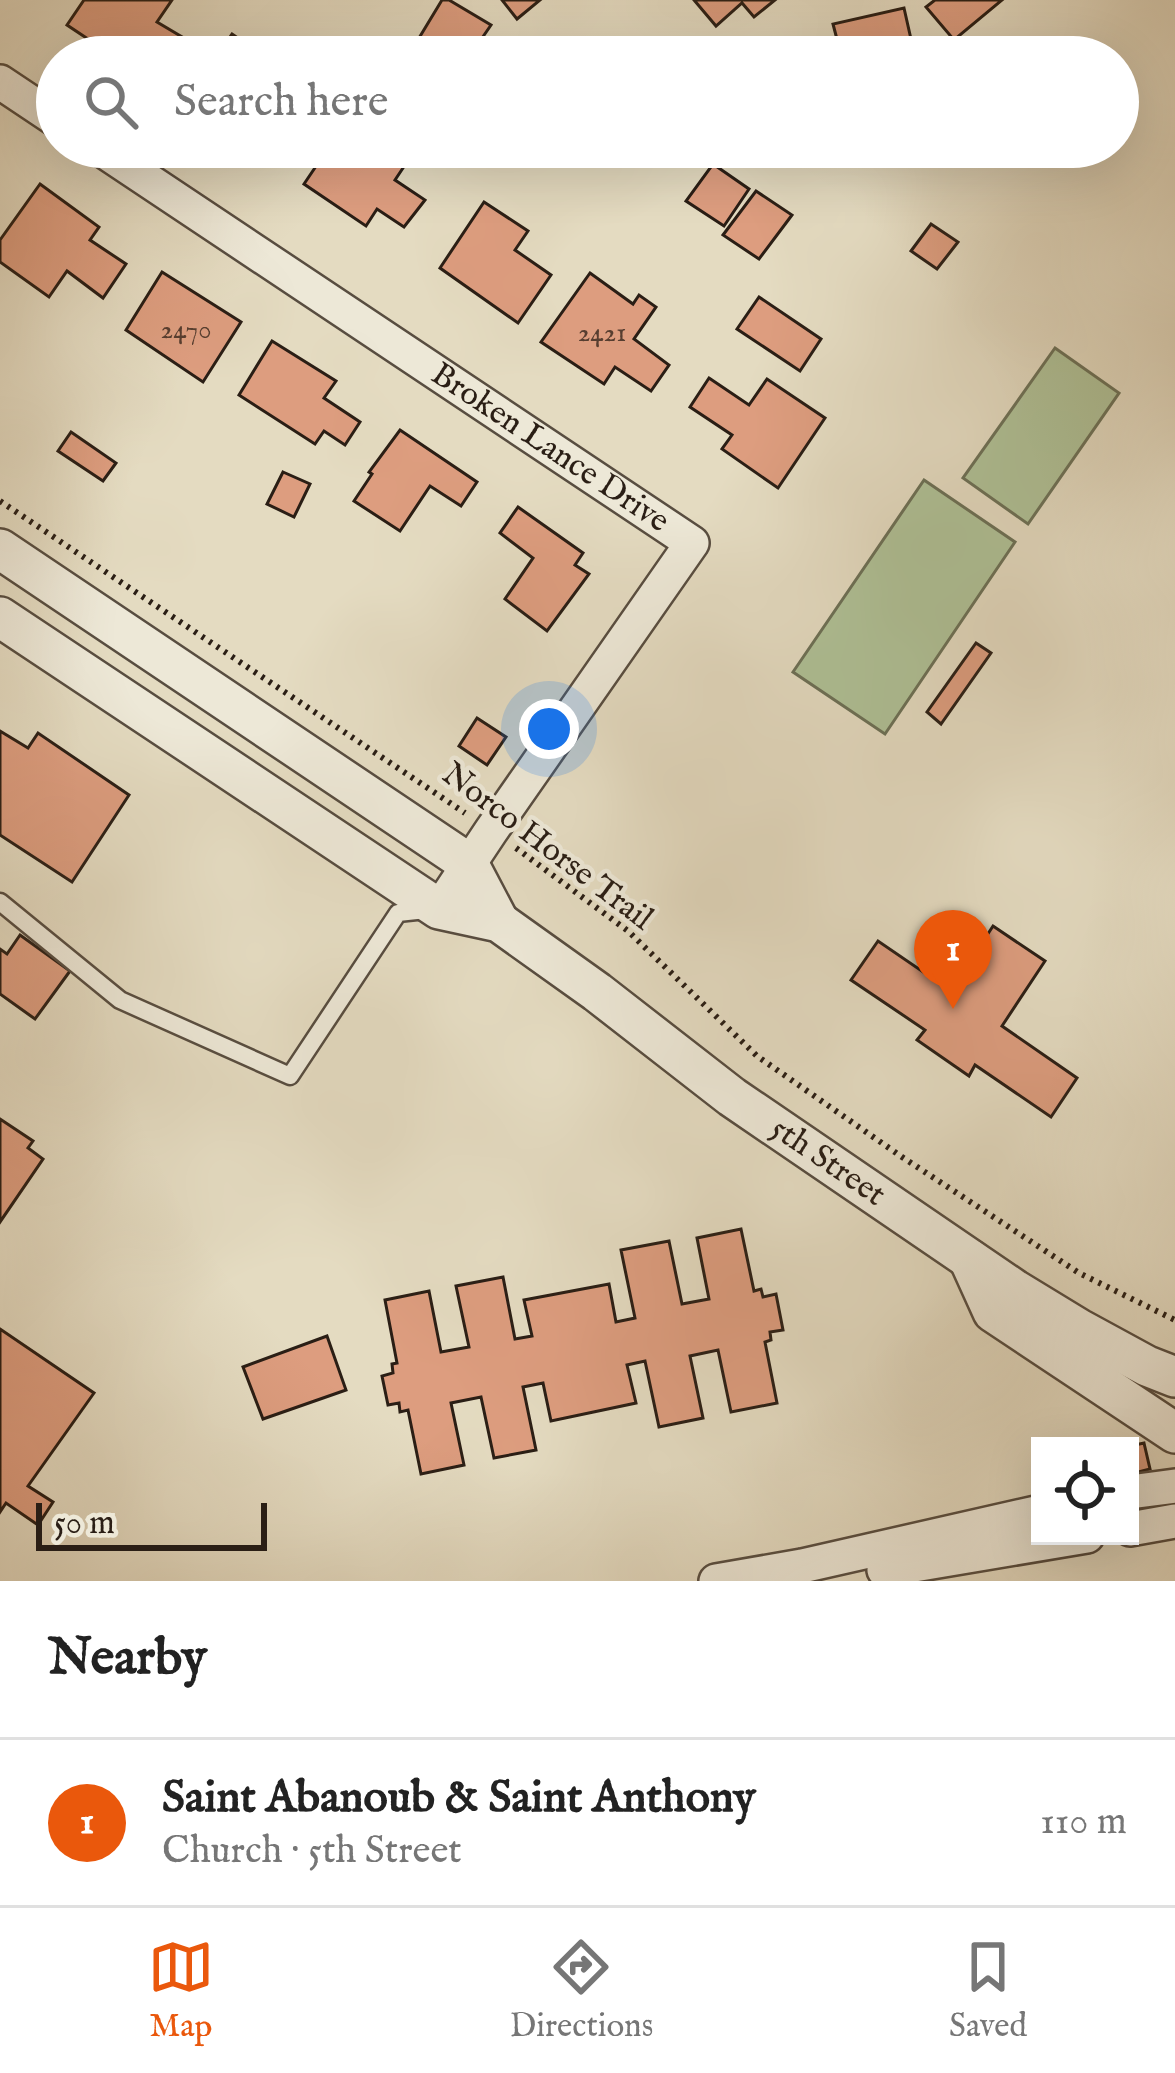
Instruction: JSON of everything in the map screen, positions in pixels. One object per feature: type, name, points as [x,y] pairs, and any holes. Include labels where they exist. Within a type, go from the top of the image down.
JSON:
[{"type":"street","points":[[0,82],[36,106]]},
{"type":"street","name":"Broken Lance Drive","points":[[130,168],[692,543],[439,909]]},
{"type":"street","name":"5th Street","points":[[0,549],[468,863],[499,922]]},
{"type":"street","name":"5th Street","points":[[0,616],[439,909],[499,922],[732,1097],[969,1259],[1079,1329],[1175,1377]]},
{"type":"street","points":[[969,1259],[993,1312],[1175,1433]]},
{"type":"street","points":[[1139,1491],[1175,1486]]},
{"type":"street","points":[[716,1581],[1031,1514]]},
{"type":"street","points":[[1139,1528],[1175,1522]]},
{"type":"street","points":[[829,1581],[1031,1545]]},
{"type":"lane","points":[[0,902],[120,1000],[290,1076],[398,913],[439,909]]},
{"type":"path","name":"Norco Horse Trail","points":[[0,501],[545,867],[628,931],[757,1056],[1079,1273],[1175,1320]]},
{"type":"green space","points":[[1055,348],[1119,393],[1028,524],[963,478]]},
{"type":"green space","points":[[924,480],[1015,542],[885,734],[793,672]]},
{"type":"building","points":[[84,0],[172,0],[157,22],[181,36],[84,36],[67,25]]},
{"type":"building","points":[[442,0],[491,25],[483,36],[420,36]]},
{"type":"building","points":[[502,0],[540,0],[517,19]]},
{"type":"building","points":[[694,0],[775,0],[754,17],[742,3],[716,26]]},
{"type":"building","points":[[935,0],[1002,0],[959,36],[951,36],[926,7]]},
{"type":"building","points":[[904,8],[910,36],[836,36],[833,24]]},
{"type":"building","points":[[315,168],[403,168],[395,180],[425,200],[404,227],[377,209],[366,226],[304,184]]},
{"type":"building","points":[[710,168],[719,168],[749,189],[724,226],[686,201]]},
{"type":"building","points":[[40,184],[99,227],[90,240],[126,264],[103,298],[67,271],[49,297],[0,262],[0,240]]},
{"type":"building","points":[[756,191],[792,215],[759,259],[723,235]]},
{"type":"building","points":[[484,202],[528,231],[515,250],[551,275],[518,323],[440,268]]},
{"type":"building","points":[[931,224],[958,242],[937,269],[911,251]]},
{"type":"building","points":[[162,272],[241,322],[203,382],[126,330]]},
{"type":"building","points":[[590,273],[633,304],[639,295],[656,307],[634,339],[669,365],[651,391],[615,367],[604,384],[541,342]]},
{"type":"building","points":[[759,297],[821,339],[800,371],[737,329]]},
{"type":"building","points":[[272,341],[336,381],[324,398],[360,422],[345,445],[324,431],[315,444],[239,395]]},
{"type":"building","points":[[709,378],[749,405],[767,379],[825,418],[778,488],[722,449],[732,435],[690,407]]},
{"type":"building","points":[[400,430],[477,482],[461,506],[430,486],[400,531],[354,501]]},
{"type":"building","points":[[71,432],[116,463],[103,481],[58,451]]},
{"type":"building","points":[[283,472],[310,484],[294,517],[267,504]]},
{"type":"building","points":[[518,507],[583,553],[575,565],[589,574],[547,631],[505,599],[533,558],[500,533]]},
{"type":"building","points":[[976,643],[991,653],[941,724],[927,712]]},
{"type":"building","points":[[477,718],[506,737],[487,765],[459,746]]},
{"type":"building","points":[[0,731],[28,748],[38,733],[129,795],[72,882],[0,835]]},
{"type":"building","points":[[993,926],[1045,961],[1002,1026],[1077,1078],[1051,1117],[975,1065],[969,1076],[917,1040],[925,1030],[851,980],[878,941],[951,991]]},
{"type":"building","points":[[20,935],[70,971],[35,1019],[0,994],[0,949],[7,954]]},
{"type":"building","points":[[0,1119],[33,1141],[28,1148],[43,1159],[0,1222]]},
{"type":"building","points":[[741,1229],[754,1291],[761,1289],[763,1297],[776,1294],[783,1330],[770,1332],[771,1340],[765,1342],[777,1403],[731,1412],[718,1350],[690,1356],[703,1418],[659,1427],[645,1361],[627,1365],[636,1403],[551,1421],[543,1383],[523,1387],[536,1450],[494,1458],[481,1397],[451,1403],[464,1465],[421,1474],[408,1410],[400,1412],[399,1403],[388,1405],[382,1376],[393,1373],[392,1364],[397,1363],[385,1300],[429,1291],[441,1352],[469,1347],[456,1286],[503,1277],[515,1339],[532,1336],[524,1300],[609,1284],[616,1322],[635,1318],[621,1250],[669,1241],[682,1304],[709,1299],[697,1238]]},
{"type":"building","points":[[0,1329],[94,1393],[28,1486],[53,1502],[38,1525],[6,1503],[0,1512]]},
{"type":"building","points":[[327,1336],[346,1390],[263,1419],[243,1367]]},
{"type":"building","points":[[1144,1443],[1150,1469],[1139,1472],[1139,1444]]},
{"type":"building","points":[[1139,1477],[1152,1540],[1139,1538]]},
{"type":"place","name":"Saint Abanoub & Saint Anthony","points":[[953,1009]]}]
